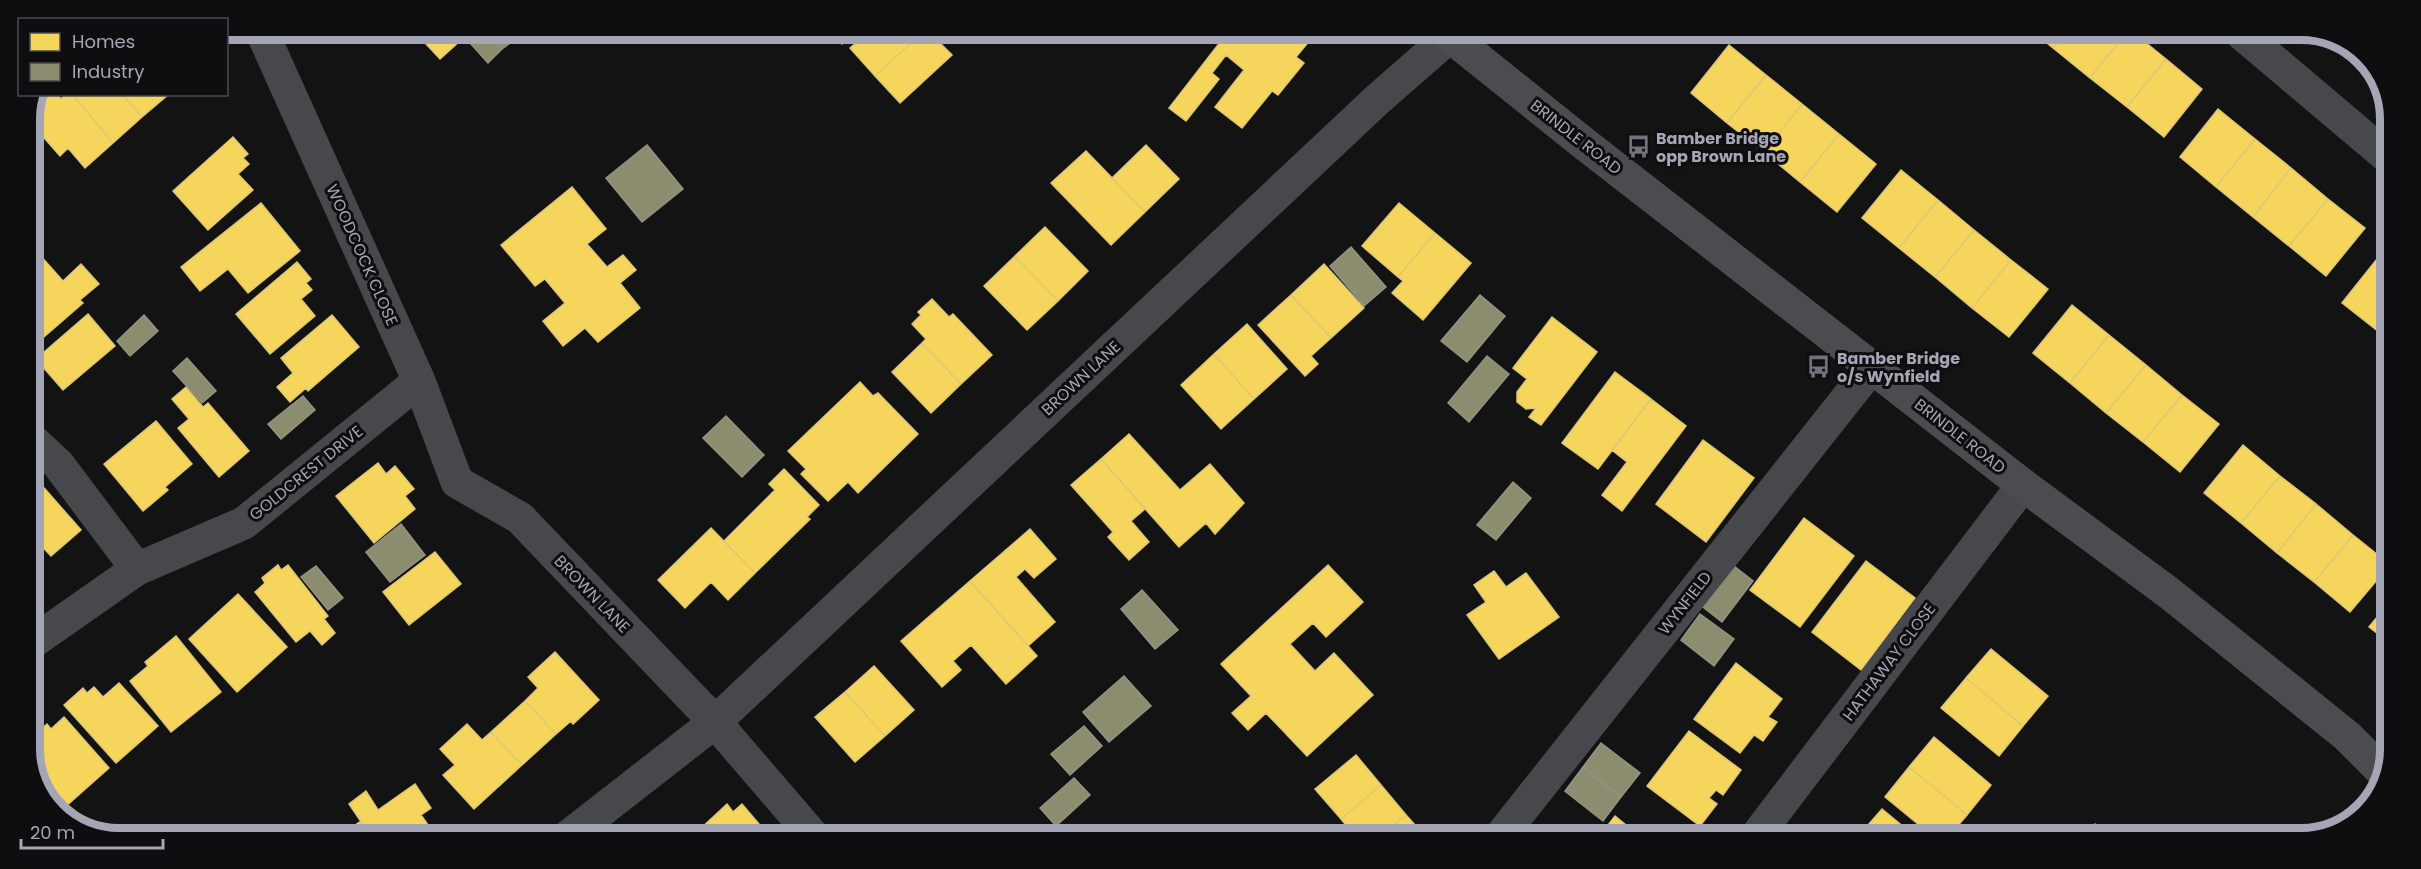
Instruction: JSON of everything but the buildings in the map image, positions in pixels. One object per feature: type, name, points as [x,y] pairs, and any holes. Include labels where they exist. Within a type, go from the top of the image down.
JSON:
[{"type":"street","name":"WOODCOCK CLOSE","points":[[266,40],[419,381],[457,482]]},
{"type":"street","name":"BROWN LANE","points":[[579,828],[715,722],[1443,40]]},
{"type":"street","name":"BRINDLE ROAD","points":[[1454,40],[1871,368],[2178,600],[2347,736],[2378,767]]},
{"type":"street","points":[[2249,40],[2380,150]]},
{"type":"street","name":"WYNFIELD","points":[[1507,828],[1871,368]]},
{"type":"street","name":"GOLDCREST DRIVE","points":[[41,636],[137,569],[244,523],[419,381]]},
{"type":"street","points":[[41,448],[58,464],[137,569]]},
{"type":"street","name":"BROWN LANE","points":[[457,482],[520,518],[715,722]]},
{"type":"street","name":"HATHAWAY CLOSE","points":[[1763,828],[2023,485]]},
{"type":"street","points":[[715,722],[806,828]]},
{"type":"place","name":"Bamber Bridge opp Brown Lane","points":[[1638,147]]},
{"type":"place","name":"Bamber Bridge o/s Wynfield","points":[[1819,367]]}]
